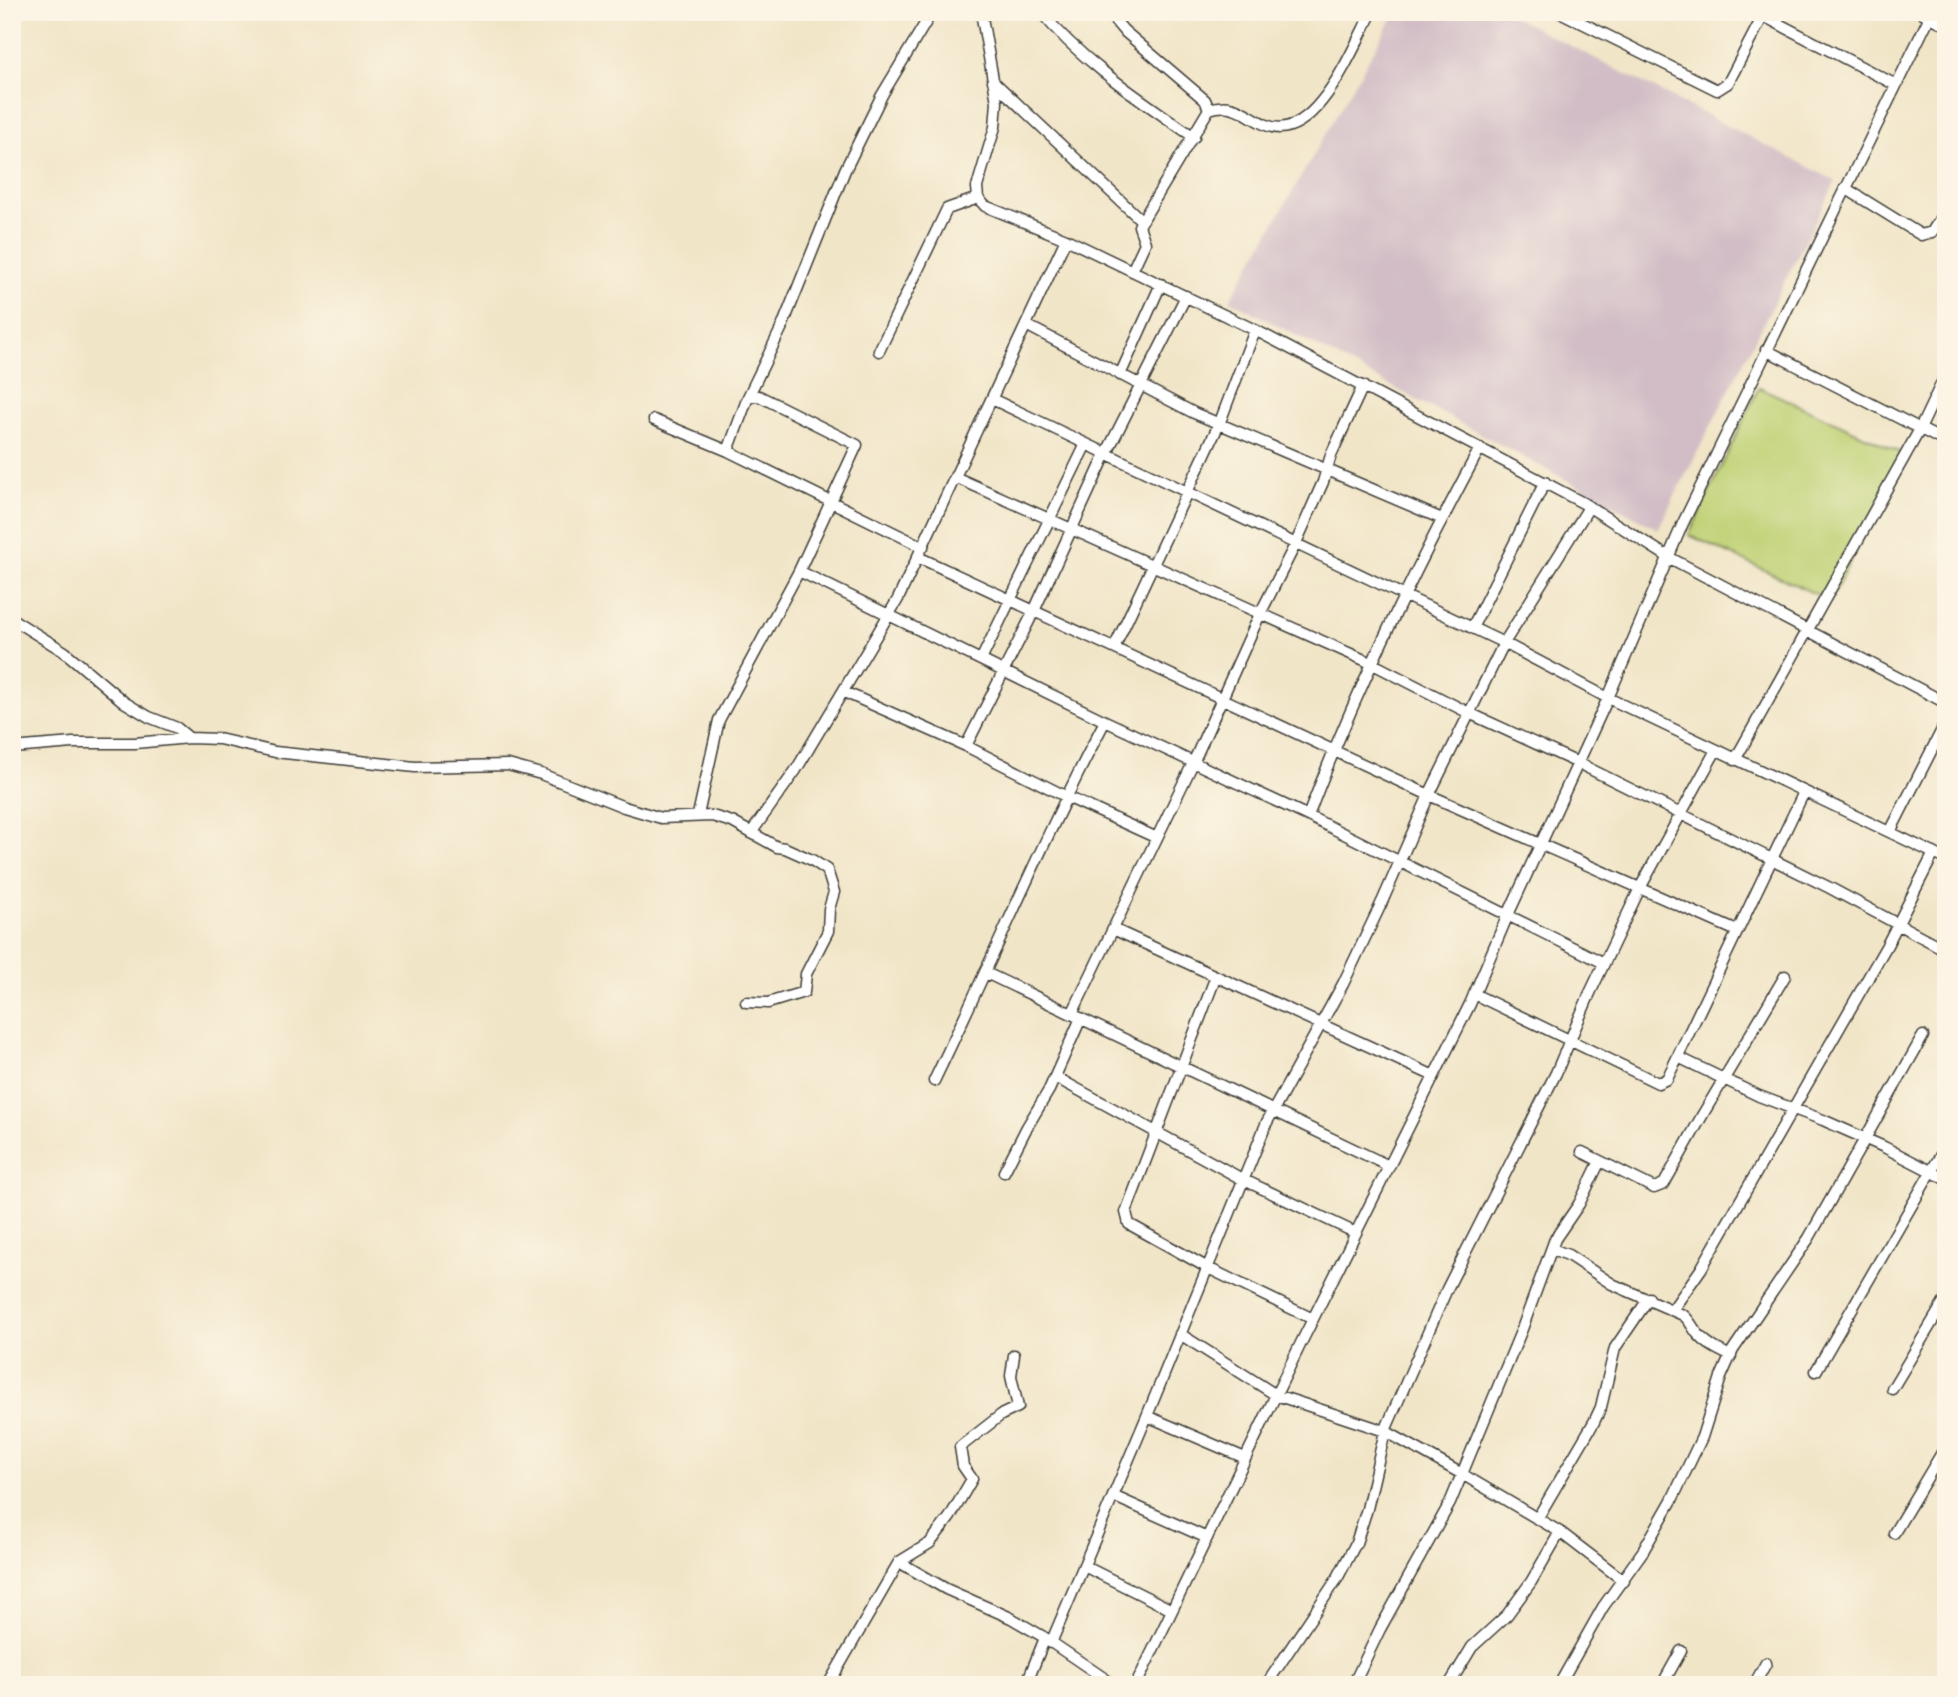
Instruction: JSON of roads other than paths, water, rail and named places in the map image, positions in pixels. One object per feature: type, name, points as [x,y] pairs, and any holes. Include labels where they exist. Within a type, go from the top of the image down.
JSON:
[{"type":"street","points":[[728,451],[748,397],[782,327],[851,158],[882,95],[929,17],[935,12]]},
{"type":"street","points":[[981,12],[997,102],[995,127],[977,187],[978,198],[985,206],[1066,239],[1255,330],[1545,482],[1670,558],[1808,633],[1946,703]]},
{"type":"street","points":[[1041,12],[1049,23],[1109,75],[1194,137]]},
{"type":"street","points":[[1108,12],[1123,30],[1205,100],[1209,109]]},
{"type":"street","points":[[1209,109],[1232,106],[1265,125],[1278,128],[1301,122],[1322,102],[1371,12]]},
{"type":"street","points":[[1560,12],[1717,90],[1728,83],[1760,14],[1896,85]]},
{"type":"street","points":[[1136,1685],[1474,995],[1670,558],[1683,523],[1928,14],[1946,25]]},
{"type":"street","points":[[993,81],[1142,221]]},
{"type":"street","points":[[1132,271],[1145,243],[1140,231],[1142,221],[1209,109]]},
{"type":"street","points":[[1845,188],[1921,235],[1932,232],[1946,209]]},
{"type":"street","points":[[879,351],[947,209],[978,198]]},
{"type":"street","points":[[751,833],[796,770],[889,613],[918,558],[1066,239]]},
{"type":"street","points":[[1120,374],[1161,284]]},
{"type":"street","points":[[967,746],[1073,530],[1106,454],[1186,296]]},
{"type":"street","points":[[1026,325],[1194,412],[1442,519]]},
{"type":"street","points":[[1114,648],[1220,422],[1255,330]]},
{"type":"street","points":[[1766,350],[1946,442]]},
{"type":"street","points":[[1735,760],[1920,429],[1946,374]]},
{"type":"street","points":[[1004,1172],[1055,1077],[1113,929],[1194,763],[1260,614],[1296,544],[1331,454],[1363,386]]},
{"type":"street","points":[[698,815],[719,720],[799,570],[857,445],[759,396],[748,397]]},
{"type":"street","points":[[992,399],[1504,643],[1716,751],[1946,859]]},
{"type":"street","points":[[654,420],[831,499],[923,547]]},
{"type":"street","points":[[981,660],[1086,444]]},
{"type":"street","points":[[1308,816],[1371,663],[1480,447]]},
{"type":"street","points":[[955,477],[1371,663],[1681,814],[1898,923],[1946,950]]},
{"type":"street","points":[[1472,628],[1545,482]]},
{"type":"street","points":[[1026,1685],[1084,1566],[1272,1112],[1343,984],[1429,795],[1504,643],[1589,507]]},
{"type":"street","points":[[918,558],[1429,795],[1737,932]]},
{"type":"street","points":[[799,570],[1105,721],[1308,816],[1604,963]]},
{"type":"street","points":[[12,619],[65,652],[124,702],[149,717],[177,728],[189,738]]},
{"type":"street","points":[[844,692],[967,746],[1065,796],[1157,838]]},
{"type":"street","points":[[934,1081],[986,973],[1065,796],[1105,721]]},
{"type":"street","points":[[1891,832],[1946,722]]},
{"type":"street","points":[[12,748],[73,743],[219,739],[275,752],[415,767],[508,765],[541,774],[624,807],[661,818],[698,815],[732,822],[777,847],[812,860],[827,870],[834,892],[829,909],[828,931],[806,974],[804,992],[768,1003],[747,1002]]},
{"type":"street","points":[[1265,1685],[1337,1579],[1356,1543],[1367,1510],[1385,1431],[1447,1289],[1556,1073],[1640,888],[1716,751]]},
{"type":"street","points":[[1474,995],[1658,1083],[1667,1079],[1804,792]]},
{"type":"street","points":[[1674,1309],[1701,1269],[1898,923],[1934,853]]},
{"type":"street","points":[[1113,929],[1434,1076]]},
{"type":"street","points":[[986,973],[1389,1166]]},
{"type":"street","points":[[1216,976],[1126,1212],[1129,1224],[1208,1268],[1313,1319]]},
{"type":"street","points":[[1582,1152],[1654,1188],[1664,1184],[1784,976]]},
{"type":"street","points":[[1559,1685],[1603,1607],[1624,1581],[1666,1510],[1702,1437],[1721,1377],[1731,1356],[1809,1238],[1923,1036]]},
{"type":"street","points":[[1678,1056],[1792,1109],[1864,1138],[1946,1179]]},
{"type":"street","points":[[1055,1077],[1242,1179],[1356,1233]]},
{"type":"street","points":[[1816,1371],[1946,1146]]},
{"type":"street","points":[[1353,1685],[1380,1629],[1450,1503],[1527,1318],[1552,1249],[1579,1204],[1600,1161]]},
{"type":"street","points":[[1552,1249],[1568,1255],[1612,1284],[1674,1309],[1689,1320],[1699,1336],[1731,1356]]},
{"type":"street","points":[[1537,1519],[1601,1407],[1615,1348],[1649,1298]]},
{"type":"street","points":[[1892,1388],[1946,1299]]},
{"type":"street","points":[[1180,1334],[1276,1395],[1385,1431],[1560,1532],[1624,1581]]},
{"type":"street","points":[[828,1685],[899,1562],[930,1542],[972,1479],[963,1466],[960,1447],[1001,1415],[1018,1407],[1011,1376],[1014,1355]]},
{"type":"street","points":[[1147,1416],[1245,1458]]},
{"type":"street","points":[[1894,1533],[1946,1447]]},
{"type":"street","points":[[1113,1496],[1207,1538]]},
{"type":"street","points":[[1449,1685],[1472,1647],[1507,1615],[1560,1532]]},
{"type":"street","points":[[899,1562],[946,1589],[1011,1618],[1114,1685]]},
{"type":"street","points":[[1084,1566],[1172,1610]]},
{"type":"street","points":[[1662,1685],[1681,1651]]},
{"type":"street","points":[[1754,1685],[1766,1663]]}]
